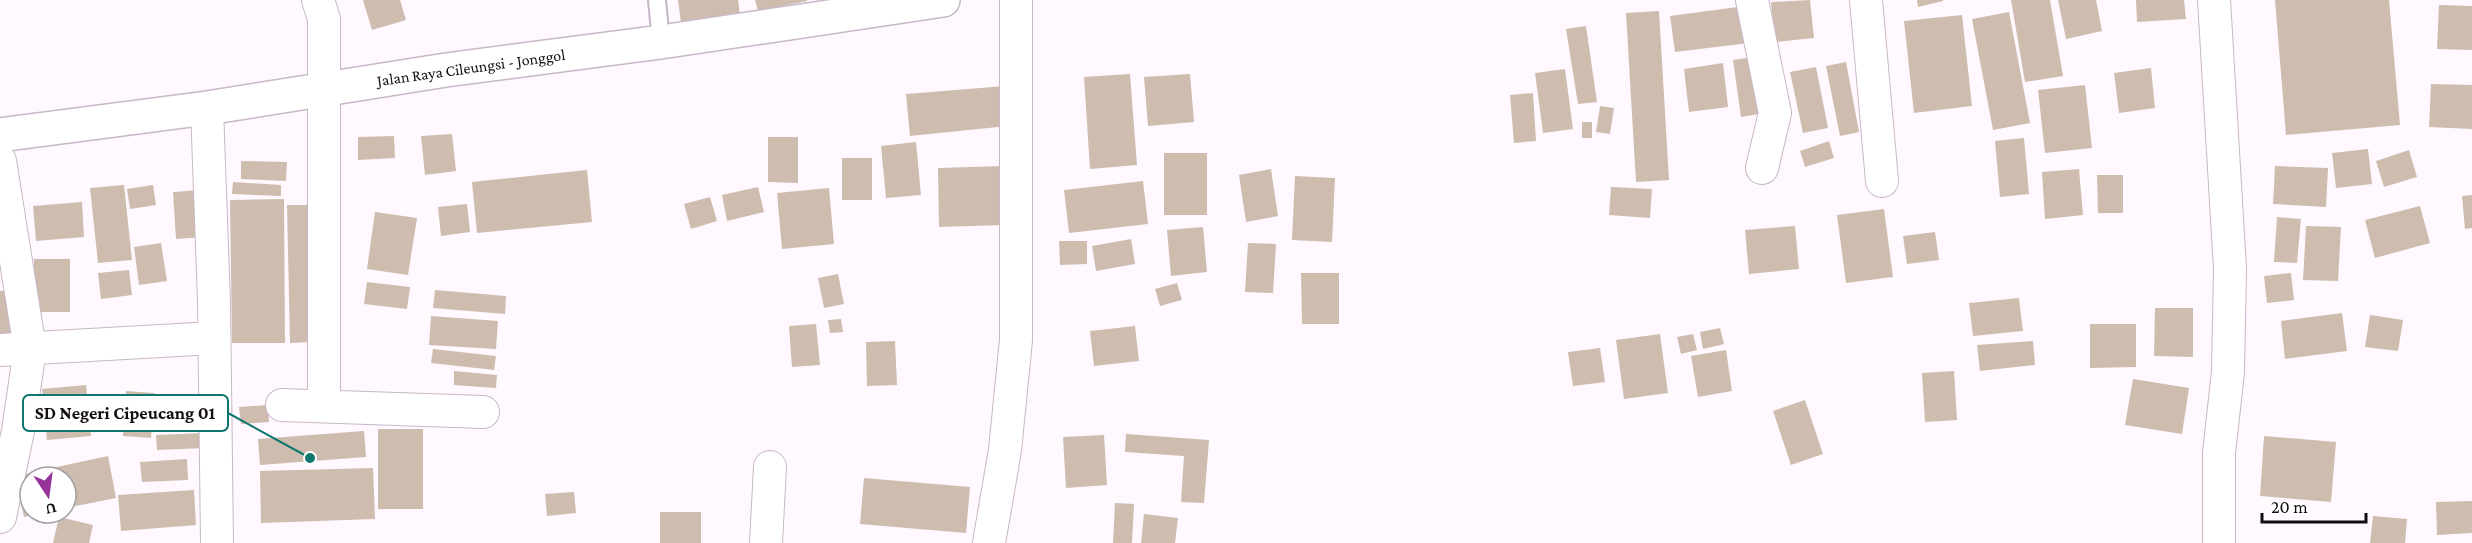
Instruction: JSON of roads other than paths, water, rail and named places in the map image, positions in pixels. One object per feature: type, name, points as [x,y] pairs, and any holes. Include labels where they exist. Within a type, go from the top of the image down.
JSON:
[{"type":"main road","name":"Jalan Raya Cileungsi - Jonggol","points":[[0,135],[207,108],[325,88],[661,42],[943,0]]},
{"type":"street","points":[[318,0],[324,19],[324,405]]},
{"type":"street","points":[[989,543],[1005,450],[1016,340],[1016,0]]},
{"type":"street","points":[[1752,0],[1775,113],[1762,168]]},
{"type":"street","points":[[1866,0],[1882,181]]},
{"type":"street","points":[[2214,0],[2230,269],[2228,372],[2219,453],[2219,543]]},
{"type":"street","points":[[207,108],[217,543]]},
{"type":"street","points":[[0,161],[15,350],[18,431],[0,517]]},
{"type":"street","points":[[15,350],[214,338]]},
{"type":"street","points":[[282,405],[483,412]]},
{"type":"street","points":[[766,543],[770,467]]},
{"type":"lane","points":[[657,0],[661,42]]},
{"type":"place","name":"SD Negeri Cipeucang 01","points":[[310,458]]}]
